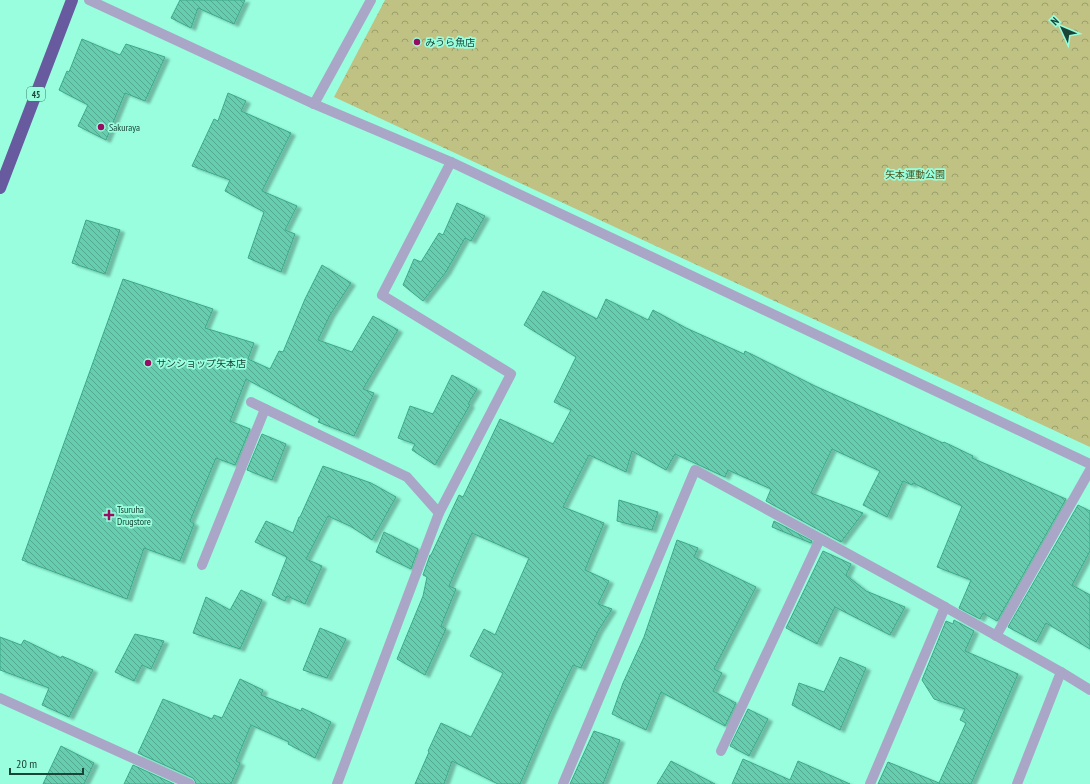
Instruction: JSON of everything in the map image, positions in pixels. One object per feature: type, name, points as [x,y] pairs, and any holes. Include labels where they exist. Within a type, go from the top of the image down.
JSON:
[{"type":"highway","name":"45","points":[[0,188],[72,0]]},
{"type":"street","points":[[89,0],[314,104],[451,162],[1090,464]]},
{"type":"street","points":[[314,104],[371,0]]},
{"type":"street","points":[[337,784],[439,513],[511,374],[382,294],[451,162]]},
{"type":"street","points":[[251,402],[407,477],[439,513]]},
{"type":"street","points":[[202,565],[264,409]]},
{"type":"street","points":[[563,784],[695,470],[945,607],[1061,672],[1090,690]]},
{"type":"street","points":[[996,636],[1090,470]]},
{"type":"street","points":[[721,751],[820,539]]},
{"type":"street","points":[[870,784],[945,607]]},
{"type":"street","points":[[1017,784],[1061,672]]},
{"type":"street","points":[[0,698],[190,784]]},
{"type":"green space","name":"矢本運動公園","points":[[385,0],[1090,0],[1090,447],[334,97]]},
{"type":"building","points":[[180,0],[245,0],[234,24],[198,8],[191,28],[171,18]]},
{"type":"building","points":[[82,39],[120,55],[126,44],[165,57],[145,101],[125,93],[106,140],[78,126],[88,105],[59,90],[67,71],[69,72]]},
{"type":"building","points":[[228,93],[246,101],[241,111],[291,133],[262,191],[297,206],[285,230],[295,234],[281,272],[248,258],[264,212],[225,191],[230,180],[192,166],[214,119],[218,121]]},
{"type":"building","points":[[457,203],[485,216],[471,241],[465,238],[446,272],[423,301],[403,285],[414,259],[421,262],[439,233],[443,235]]},
{"type":"building","points":[[86,220],[120,230],[105,274],[72,263]]},
{"type":"building","points":[[322,265],[351,283],[330,315],[318,340],[352,352],[373,316],[398,330],[363,389],[374,393],[354,436],[318,422],[320,419],[246,379],[230,421],[250,429],[235,465],[216,458],[190,521],[194,524],[180,561],[144,548],[127,599],[22,560],[123,279],[213,309],[205,328],[254,343],[248,359],[270,369],[279,351],[283,352],[305,299]]},
{"type":"building","points":[[543,291],[597,319],[606,299],[648,320],[653,310],[686,328],[744,354],[745,351],[815,386],[943,443],[944,442],[973,456],[972,458],[1066,499],[997,621],[983,613],[980,619],[959,608],[971,580],[937,567],[962,506],[913,483],[912,485],[903,481],[887,517],[863,505],[880,471],[832,449],[811,493],[863,513],[841,542],[766,501],[771,489],[728,470],[725,477],[675,454],[666,470],[632,451],[626,472],[589,455],[563,507],[604,523],[585,570],[609,581],[598,604],[612,609],[598,631],[581,668],[573,665],[520,784],[498,784],[452,761],[444,784],[415,784],[441,723],[471,737],[503,673],[470,656],[484,629],[495,635],[529,558],[472,533],[449,586],[456,589],[441,626],[446,629],[425,675],[397,659],[423,596],[427,577],[423,575],[430,555],[459,495],[463,497],[500,419],[553,444],[571,410],[554,402],[576,357],[524,325]]},
{"type":"building","points":[[452,375],[477,389],[468,404],[470,405],[435,465],[412,450],[415,444],[398,438],[410,406],[433,414]]},
{"type":"building","points":[[262,434],[286,444],[272,480],[247,470]]},
{"type":"building","points":[[323,466],[371,483],[396,497],[372,540],[350,526],[328,516],[306,559],[322,566],[305,604],[287,596],[285,601],[272,595],[287,557],[255,542],[266,521],[293,533]]},
{"type":"building","points":[[619,500],[658,512],[652,530],[617,521]]},
{"type":"building","points":[[1078,505],[1090,511],[1090,551],[1072,585],[1090,595],[1090,649],[1046,623],[1036,642],[1008,627]]},
{"type":"building","points":[[774,521],[812,541],[811,543],[772,527]]},
{"type":"building","points":[[384,532],[418,549],[411,569],[376,552]]},
{"type":"building","points":[[677,540],[698,548],[694,557],[756,587],[714,669],[722,673],[713,691],[736,703],[725,726],[661,692],[646,730],[612,714],[623,683],[644,637]]},
{"type":"building","points":[[823,551],[851,564],[846,575],[866,591],[905,607],[890,635],[835,607],[817,644],[786,628]]},
{"type":"building","points":[[241,590],[262,600],[240,649],[193,633],[206,597],[230,610]]},
{"type":"building","points":[[954,620],[974,631],[965,651],[1018,674],[971,784],[878,784],[888,762],[939,783],[966,723],[960,720],[965,709],[934,699],[922,680],[946,621],[953,624]]},
{"type":"building","points":[[320,628],[346,639],[327,678],[303,670]]},
{"type":"building","points":[[135,634],[164,641],[151,669],[142,665],[134,681],[115,672]]},
{"type":"building","points":[[0,637],[21,645],[24,640],[61,658],[62,656],[93,670],[69,717],[42,705],[49,688],[0,670]]},
{"type":"building","points":[[840,657],[866,668],[840,730],[792,705],[799,683],[824,692]]},
{"type":"building","points":[[240,679],[263,690],[261,695],[301,711],[302,708],[331,722],[315,758],[288,744],[289,742],[251,725],[236,761],[240,763],[231,784],[196,784],[193,778],[138,753],[163,699],[212,719],[214,715],[222,718]]},
{"type":"building","points":[[748,709],[768,719],[749,756],[730,746]]},
{"type":"building","points":[[594,731],[620,740],[603,784],[570,784]]},
{"type":"building","points":[[61,746],[94,763],[84,784],[43,784]]},
{"type":"building","points":[[743,759],[790,780],[798,761],[850,784],[732,784]]},
{"type":"building","points":[[671,761],[715,784],[657,784]]},
{"type":"building","points":[[133,765],[174,784],[124,784]]},
{"type":"place","name":"みうら魚店","points":[[417,42]]},
{"type":"place","name":"Sakuraya","points":[[101,127]]},
{"type":"place","name":"サンショップ矢本店","points":[[148,363]]},
{"type":"place","name":"Tsuruha Drugstore","points":[[109,515]]}]
